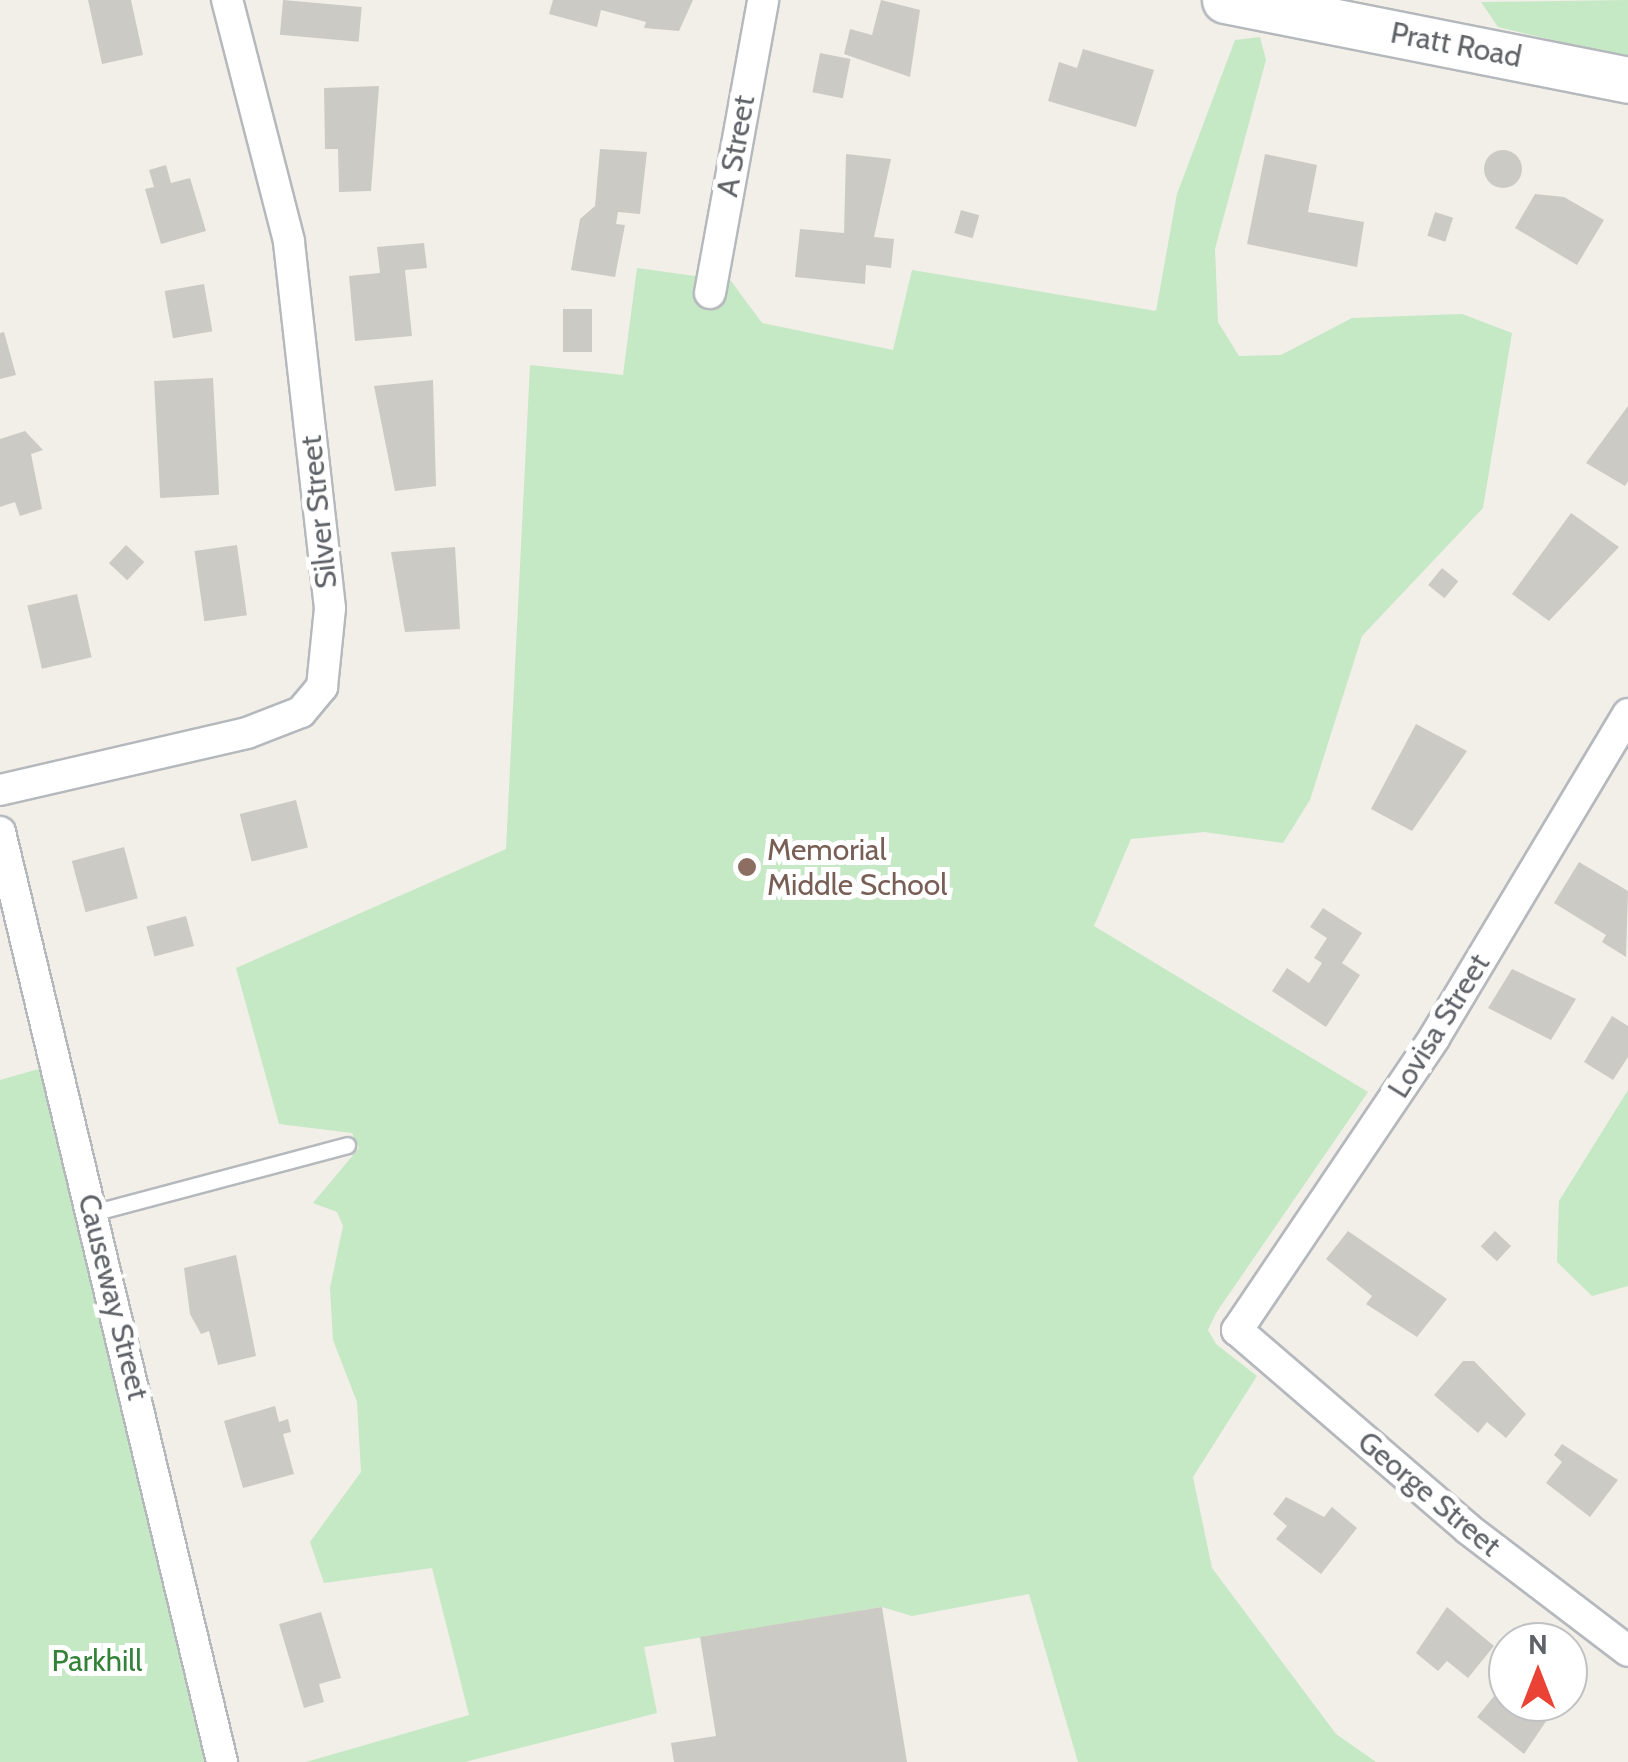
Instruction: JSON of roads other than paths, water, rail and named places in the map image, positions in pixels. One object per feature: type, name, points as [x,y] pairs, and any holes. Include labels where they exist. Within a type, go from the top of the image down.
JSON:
[{"type":"street","name":"Silver Street","points":[[0,790],[247,733],[301,712],[327,671],[330,608],[289,241],[227,0]]},
{"type":"street","name":"A Street","points":[[710,292],[763,0]]},
{"type":"street","name":"Pratt Road","points":[[1226,0],[1628,80]]},
{"type":"street","name":"Lovisa Street","points":[[1236,1330],[1435,1036],[1628,714]]},
{"type":"street","name":"Causeway Street","points":[[0,832],[222,1762]]},
{"type":"street","name":"George Street","points":[[1236,1330],[1468,1530],[1628,1651]]},
{"type":"lane","points":[[92,1213],[347,1145]]},
{"type":"place","name":"Memorial Middle School","points":[[747,867]]},
{"type":"park label","name":"Parkhill","points":[[97,1661]]}]
